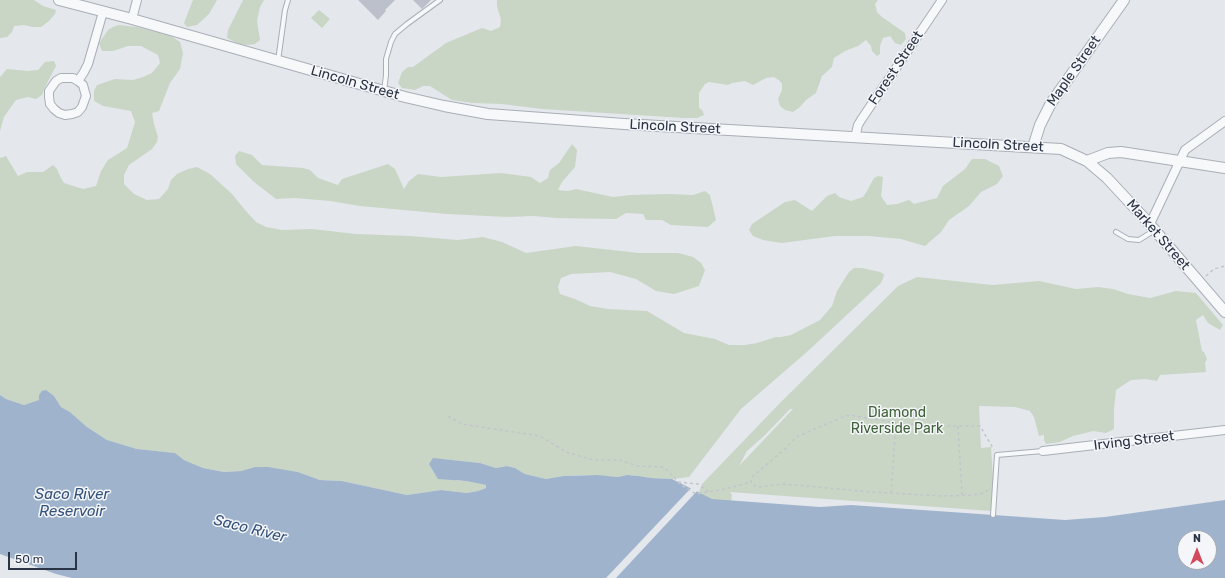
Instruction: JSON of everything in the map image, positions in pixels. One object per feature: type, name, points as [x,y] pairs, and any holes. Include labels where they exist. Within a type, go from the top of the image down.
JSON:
[{"type":"street","name":"Lincoln Street","points":[[59,0],[132,19],[384,91],[444,106],[509,116],[855,138],[1061,149],[1087,161]]},
{"type":"street","points":[[132,19],[137,0]]},
{"type":"street","name":"Forest Street","points":[[855,138],[860,120],[942,0]]},
{"type":"street","name":"Maple Street","points":[[1034,147],[1040,125],[1051,103],[1124,0]]},
{"type":"street","points":[[78,81],[88,64],[103,12]]},
{"type":"street","points":[[67,77],[78,81],[82,85],[86,96],[82,107],[78,112],[72,114],[59,113],[50,104],[49,91],[61,78],[67,77]]},
{"type":"street","points":[[1152,227],[1185,150],[1225,120]]},
{"type":"street","points":[[1087,161],[1103,154],[1114,152],[1225,168]]},
{"type":"street","name":"Market Street","points":[[1087,161],[1117,188],[1225,312]]},
{"type":"street","name":"Irving Street","points":[[1042,451],[1225,430]]},
{"type":"lane","points":[[278,61],[285,10],[288,0]]},
{"type":"lane","points":[[384,91],[386,59],[395,34],[440,0]]},
{"type":"lane","points":[[1116,232],[1128,239],[1139,240],[1152,227]]},
{"type":"lane","points":[[993,514],[997,455],[1042,451]]},
{"type":"path","points":[[1199,281],[1214,269],[1225,266]]},
{"type":"path","points":[[751,482],[752,477],[796,437],[850,415],[896,423],[980,426],[997,455]]},
{"type":"path","points":[[448,416],[462,424],[540,436],[566,452],[593,460],[619,460],[638,466],[664,467],[678,482],[696,494],[751,482]]},
{"type":"path","points":[[891,493],[896,423]]},
{"type":"path","points":[[958,426],[962,495]]},
{"type":"path","points":[[678,482],[698,484],[709,492]]},
{"type":"path","points":[[751,482],[753,485],[758,487],[784,484],[942,496],[984,493],[995,483]]},
{"type":"green space","points":[[0,0],[34,0],[43,6],[56,10],[55,14],[49,21],[41,27],[24,25],[14,26],[12,32],[7,37],[0,38]]},
{"type":"green space","points":[[193,0],[217,0],[209,14],[197,25],[187,27],[184,23]]},
{"type":"green space","points":[[243,0],[264,0],[260,7],[257,21],[260,40],[255,44],[246,45],[237,43],[227,38],[228,30]]},
{"type":"green space","points":[[497,0],[878,0],[875,4],[877,12],[905,33],[906,39],[901,45],[895,43],[890,36],[883,38],[880,46],[880,54],[877,56],[872,51],[871,46],[866,40],[858,46],[845,51],[834,58],[832,67],[822,76],[816,93],[793,112],[785,110],[780,106],[778,99],[782,90],[782,84],[774,77],[766,78],[753,85],[745,81],[728,85],[709,82],[705,84],[699,93],[699,108],[702,110],[704,115],[697,118],[542,109],[502,104],[473,103],[452,100],[430,86],[423,86],[415,90],[402,88],[398,83],[402,72],[408,67],[413,67],[446,43],[482,28],[491,31],[500,27],[501,20]]},
{"type":"green space","points":[[319,10],[330,19],[322,28],[311,18]]},
{"type":"green space","points":[[119,25],[137,27],[171,36],[180,42],[183,53],[180,69],[170,83],[159,111],[152,113],[158,137],[157,142],[152,149],[129,165],[124,175],[124,184],[134,194],[147,200],[159,199],[168,189],[171,180],[177,174],[197,167],[210,174],[232,194],[256,222],[266,227],[282,230],[312,229],[356,234],[458,240],[483,237],[502,242],[526,253],[576,246],[639,253],[678,253],[693,257],[701,263],[705,270],[699,286],[674,294],[656,291],[636,279],[610,272],[571,274],[561,278],[558,287],[560,294],[590,306],[608,309],[647,311],[684,333],[715,339],[729,345],[745,345],[776,337],[791,335],[820,320],[832,306],[837,291],[849,272],[854,268],[862,268],[880,272],[884,274],[883,279],[880,284],[808,351],[741,409],[689,477],[672,479],[627,475],[618,477],[584,475],[563,476],[546,479],[525,474],[515,468],[507,466],[496,468],[480,463],[441,459],[457,481],[466,481],[486,485],[486,488],[467,493],[441,490],[407,495],[342,481],[320,480],[298,472],[255,467],[241,471],[224,472],[203,468],[184,460],[174,453],[137,449],[107,440],[61,407],[54,396],[24,405],[6,399],[0,395],[0,158],[6,156],[18,176],[27,172],[43,172],[53,165],[57,169],[64,183],[83,189],[96,186],[101,171],[108,160],[127,148],[135,122],[131,111],[103,106],[94,101],[94,91],[97,85],[115,79],[133,80],[143,77],[152,73],[160,63],[158,55],[141,46],[128,46],[113,51],[102,51],[99,43],[108,30]]},
{"type":"green space","points":[[54,61],[56,66],[42,95],[36,99],[28,97],[16,100],[4,117],[0,131],[0,77],[7,69],[27,71],[38,70],[45,62]]},
{"type":"green space","points":[[572,144],[577,150],[575,167],[562,182],[558,190],[568,191],[576,189],[613,197],[668,194],[693,195],[705,191],[710,195],[716,220],[708,227],[671,225],[662,220],[646,220],[643,214],[626,213],[616,219],[533,216],[508,217],[447,214],[295,198],[276,199],[254,182],[236,164],[235,156],[239,151],[252,155],[262,165],[303,168],[310,170],[318,178],[338,185],[342,179],[388,164],[395,169],[404,189],[409,181],[418,174],[441,177],[501,173],[531,177],[540,183],[548,178],[550,170],[559,163]]},
{"type":"green space","points":[[972,159],[985,159],[999,166],[1003,176],[997,184],[981,192],[969,206],[949,220],[941,232],[925,246],[901,239],[869,236],[835,236],[782,243],[763,240],[753,236],[749,230],[752,224],[785,202],[795,200],[812,211],[827,196],[835,193],[839,197],[851,201],[863,197],[874,178],[878,176],[883,177],[881,196],[887,205],[897,204],[909,200],[914,204],[937,198],[943,186],[965,169]]},
{"type":"green space","name":"Diamond Riverside Park","points":[[917,277],[992,285],[1039,281],[1076,289],[1098,287],[1113,289],[1128,294],[1150,298],[1176,291],[1196,293],[1223,325],[1220,330],[1208,323],[1203,315],[1196,320],[1202,351],[1207,359],[1205,363],[1206,372],[1160,375],[1157,381],[1146,379],[1131,380],[1116,390],[1114,429],[1106,433],[1093,431],[1073,436],[1060,442],[1046,444],[1044,435],[1039,436],[1034,417],[1030,411],[1015,407],[979,406],[981,448],[991,447],[993,478],[991,511],[730,492],[732,495],[731,504],[697,497],[702,484],[780,403],[898,286]],"holes":[[[790,409],[793,409],[739,466],[747,451]]]},
{"type":"water","name":"Saco River Reservoir","points":[[46,390],[54,396],[61,407],[107,440],[137,449],[175,453],[184,460],[203,468],[224,472],[241,471],[255,467],[268,467],[298,472],[320,480],[342,481],[407,495],[441,490],[467,493],[486,488],[486,485],[466,481],[438,479],[429,464],[433,458],[480,463],[496,468],[507,466],[515,468],[525,474],[546,479],[563,476],[597,475],[618,477],[627,475],[672,479],[712,499],[820,507],[851,505],[1065,520],[1105,517],[1225,500],[1225,578],[72,578],[56,574],[0,554],[0,395],[6,399],[24,405],[39,400],[39,395],[42,391]]},
{"type":"pier","points":[[692,487],[698,490],[616,578],[606,578]]},
{"type":"building","points":[[358,0],[395,0],[378,20]]},
{"type":"building","points":[[413,0],[431,0],[422,9]]},
{"type":"water label","name":"Saco River","points":[[250,529]]}]
